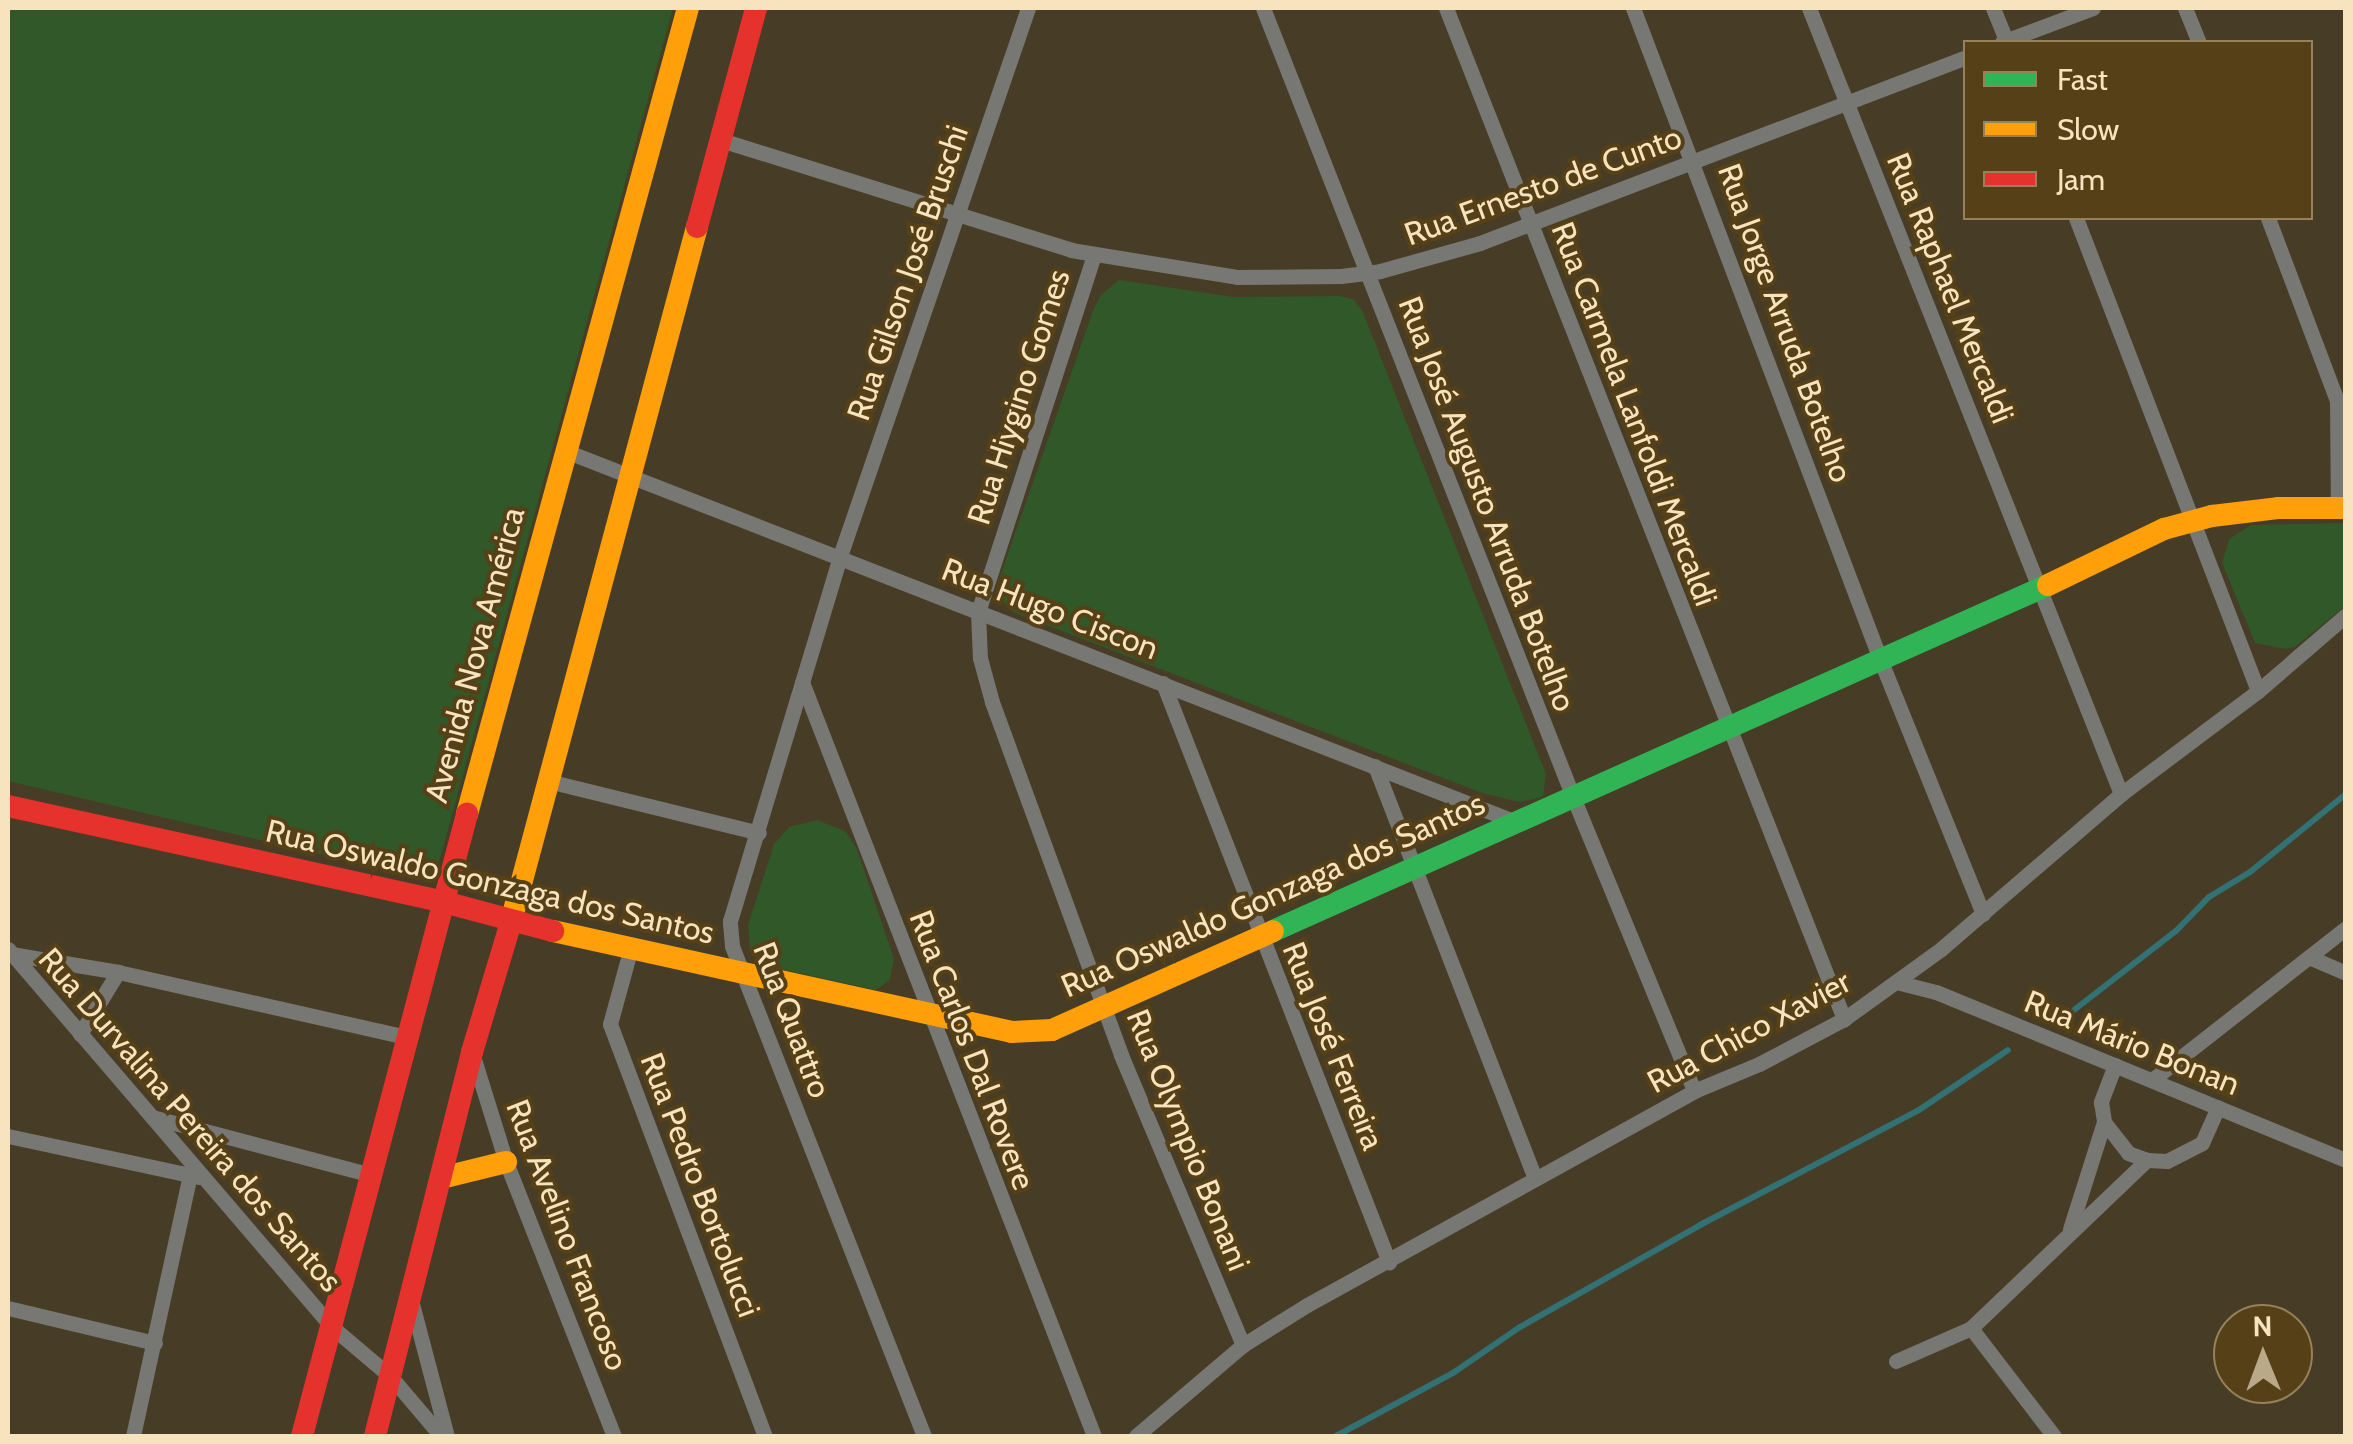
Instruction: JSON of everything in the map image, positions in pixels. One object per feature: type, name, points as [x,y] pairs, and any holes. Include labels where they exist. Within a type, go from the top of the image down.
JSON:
[{"type":"street","name":"Avenida Nova América","points":[[302,1436],[563,450],[688,8]]},
{"type":"street","points":[[375,1436],[472,1052],[512,919],[756,8]]},
{"type":"street","name":"Rua Gilson José Bruschi","points":[[840,556],[1028,8]]},
{"type":"street","name":"Rua José Augusto Arruda Botelho","points":[[1263,8],[1573,796],[1694,1091]]},
{"type":"street","name":"Rua Carmela Lanfoldi Mercaldi","points":[[1446,8],[1844,1020]]},
{"type":"street","name":"Rua Jorge Arruda Botelho","points":[[1633,8],[1695,161],[1880,659],[1983,914]]},
{"type":"street","name":"Rua Raphael Mercaldi","points":[[1809,8],[2122,794]]},
{"type":"street","points":[[1993,8],[2004,40]]},
{"type":"street","points":[[2010,40],[2093,8]]},
{"type":"street","points":[[2185,8],[2198,40]]},
{"type":"street","name":"Rua Ernesto de Cunto","points":[[721,140],[1094,255],[1237,277],[1288,280],[1367,272],[1431,258],[1963,58]]},
{"type":"street","points":[[2077,220],[2258,691]]},
{"type":"street","points":[[2269,220],[2337,401],[2342,508]]},
{"type":"street","name":"Rua Hiygino Gomes","points":[[978,613],[1094,255]]},
{"type":"street","name":"Rua Hugo Ciscon","points":[[563,450],[1516,822]]},
{"type":"street","name":"Rua Oswaldo Gonzaga dos Santos","points":[[8,806],[444,902],[630,951],[1011,1032],[1052,1030],[2041,588],[2127,544],[2194,519],[2278,508],[2342,508]]},
{"type":"street","name":"Rua Quattro","points":[[840,556],[760,833],[730,921],[732,946],[924,1436]]},
{"type":"street","name":"Rua Olympio Bonani","points":[[978,613],[980,658],[992,702],[1105,1009],[1243,1345]]},
{"type":"street","name":"Rua Chico Xavier","points":[[1136,1436],[1243,1345],[1694,1091],[1759,1064],[1844,1020],[1983,914],[2122,794],[2258,691],[2346,615]]},
{"type":"street","name":"Rua Carlos Dal Rovere","points":[[802,682],[1094,1436]]},
{"type":"street","name":"Rua José Ferreira","points":[[1164,683],[1390,1262]]},
{"type":"street","points":[[1375,766],[1535,1179]]},
{"type":"street","points":[[548,781],[760,833]]},
{"type":"street","points":[[2152,1080],[2346,928]]},
{"type":"street","name":"Rua Pedro Bortolucci","points":[[630,951],[610,1024],[766,1436]]},
{"type":"street","points":[[9,952],[118,972],[406,1037]]},
{"type":"street","name":"Rua Durvalina Pereira dos Santos","points":[[9,952],[152,1117],[197,1176],[332,1326],[391,1378],[444,1436]]},
{"type":"street","points":[[2308,957],[2346,973]]},
{"type":"street","points":[[80,1034],[118,972]]},
{"type":"street","name":"Rua Mário Bonan","points":[[1896,982],[1936,992],[2346,1160]]},
{"type":"street","name":"Rua Avelino Francoso","points":[[472,1052],[506,1162],[614,1436]]},
{"type":"street","points":[[2069,1232],[2104,1122],[2101,1102],[2115,1065]]},
{"type":"street","points":[[2104,1122],[2121,1146],[2147,1160],[2167,1161],[2202,1143],[2218,1107]]},
{"type":"street","points":[[152,1117],[372,1174]]},
{"type":"street","points":[[8,1136],[197,1176],[133,1436]]},
{"type":"street","points":[[1896,1361],[1971,1328],[2147,1160]]},
{"type":"street","points":[[441,1178],[506,1162]]},
{"type":"street","points":[[411,1300],[444,1436]]},
{"type":"street","points":[[8,1308],[155,1343]]},
{"type":"street","points":[[1971,1328],[2054,1436]]},
{"type":"green space","points":[[8,8],[673,8],[434,881],[8,781]]},
{"type":"green space","points":[[1119,280],[1234,297],[1353,299],[1362,310],[1546,774],[1543,797],[1519,802],[1482,793],[1013,612],[1002,601],[998,582],[1093,311],[1101,295]]},
{"type":"green space","points":[[2345,523],[2345,606],[2295,647],[2255,643],[2222,563],[2229,539],[2251,525]]},
{"type":"green space","points":[[817,820],[845,831],[857,849],[894,959],[890,980],[876,990],[766,966],[750,948],[748,925],[774,844],[789,827]]},
{"type":"waterway","points":[[2074,1010],[2176,931],[2209,897],[2250,872],[2346,794]]},
{"type":"waterway","points":[[1336,1436],[1453,1373],[1520,1327],[1700,1225],[1919,1110],[2008,1050]]},
{"type":"traffic: fast","points":[[1273,931],[2048,585]]},
{"type":"traffic: slow","points":[[467,814],[688,8]]},
{"type":"traffic: slow","points":[[509,929],[697,227]]},
{"type":"traffic: slow","points":[[2048,585],[2164,529],[2212,516],[2278,508],[2346,508]]},
{"type":"traffic: slow","points":[[553,931],[1011,1032],[1052,1030],[1273,931]]},
{"type":"traffic: slow","points":[[441,1178],[506,1162]]},
{"type":"traffic: jam","points":[[697,227],[756,8]]},
{"type":"traffic: jam","points":[[8,806],[444,902],[553,931]]},
{"type":"traffic: jam","points":[[302,1436],[467,814]]},
{"type":"traffic: jam","points":[[375,1436],[472,1052],[509,929]]}]
